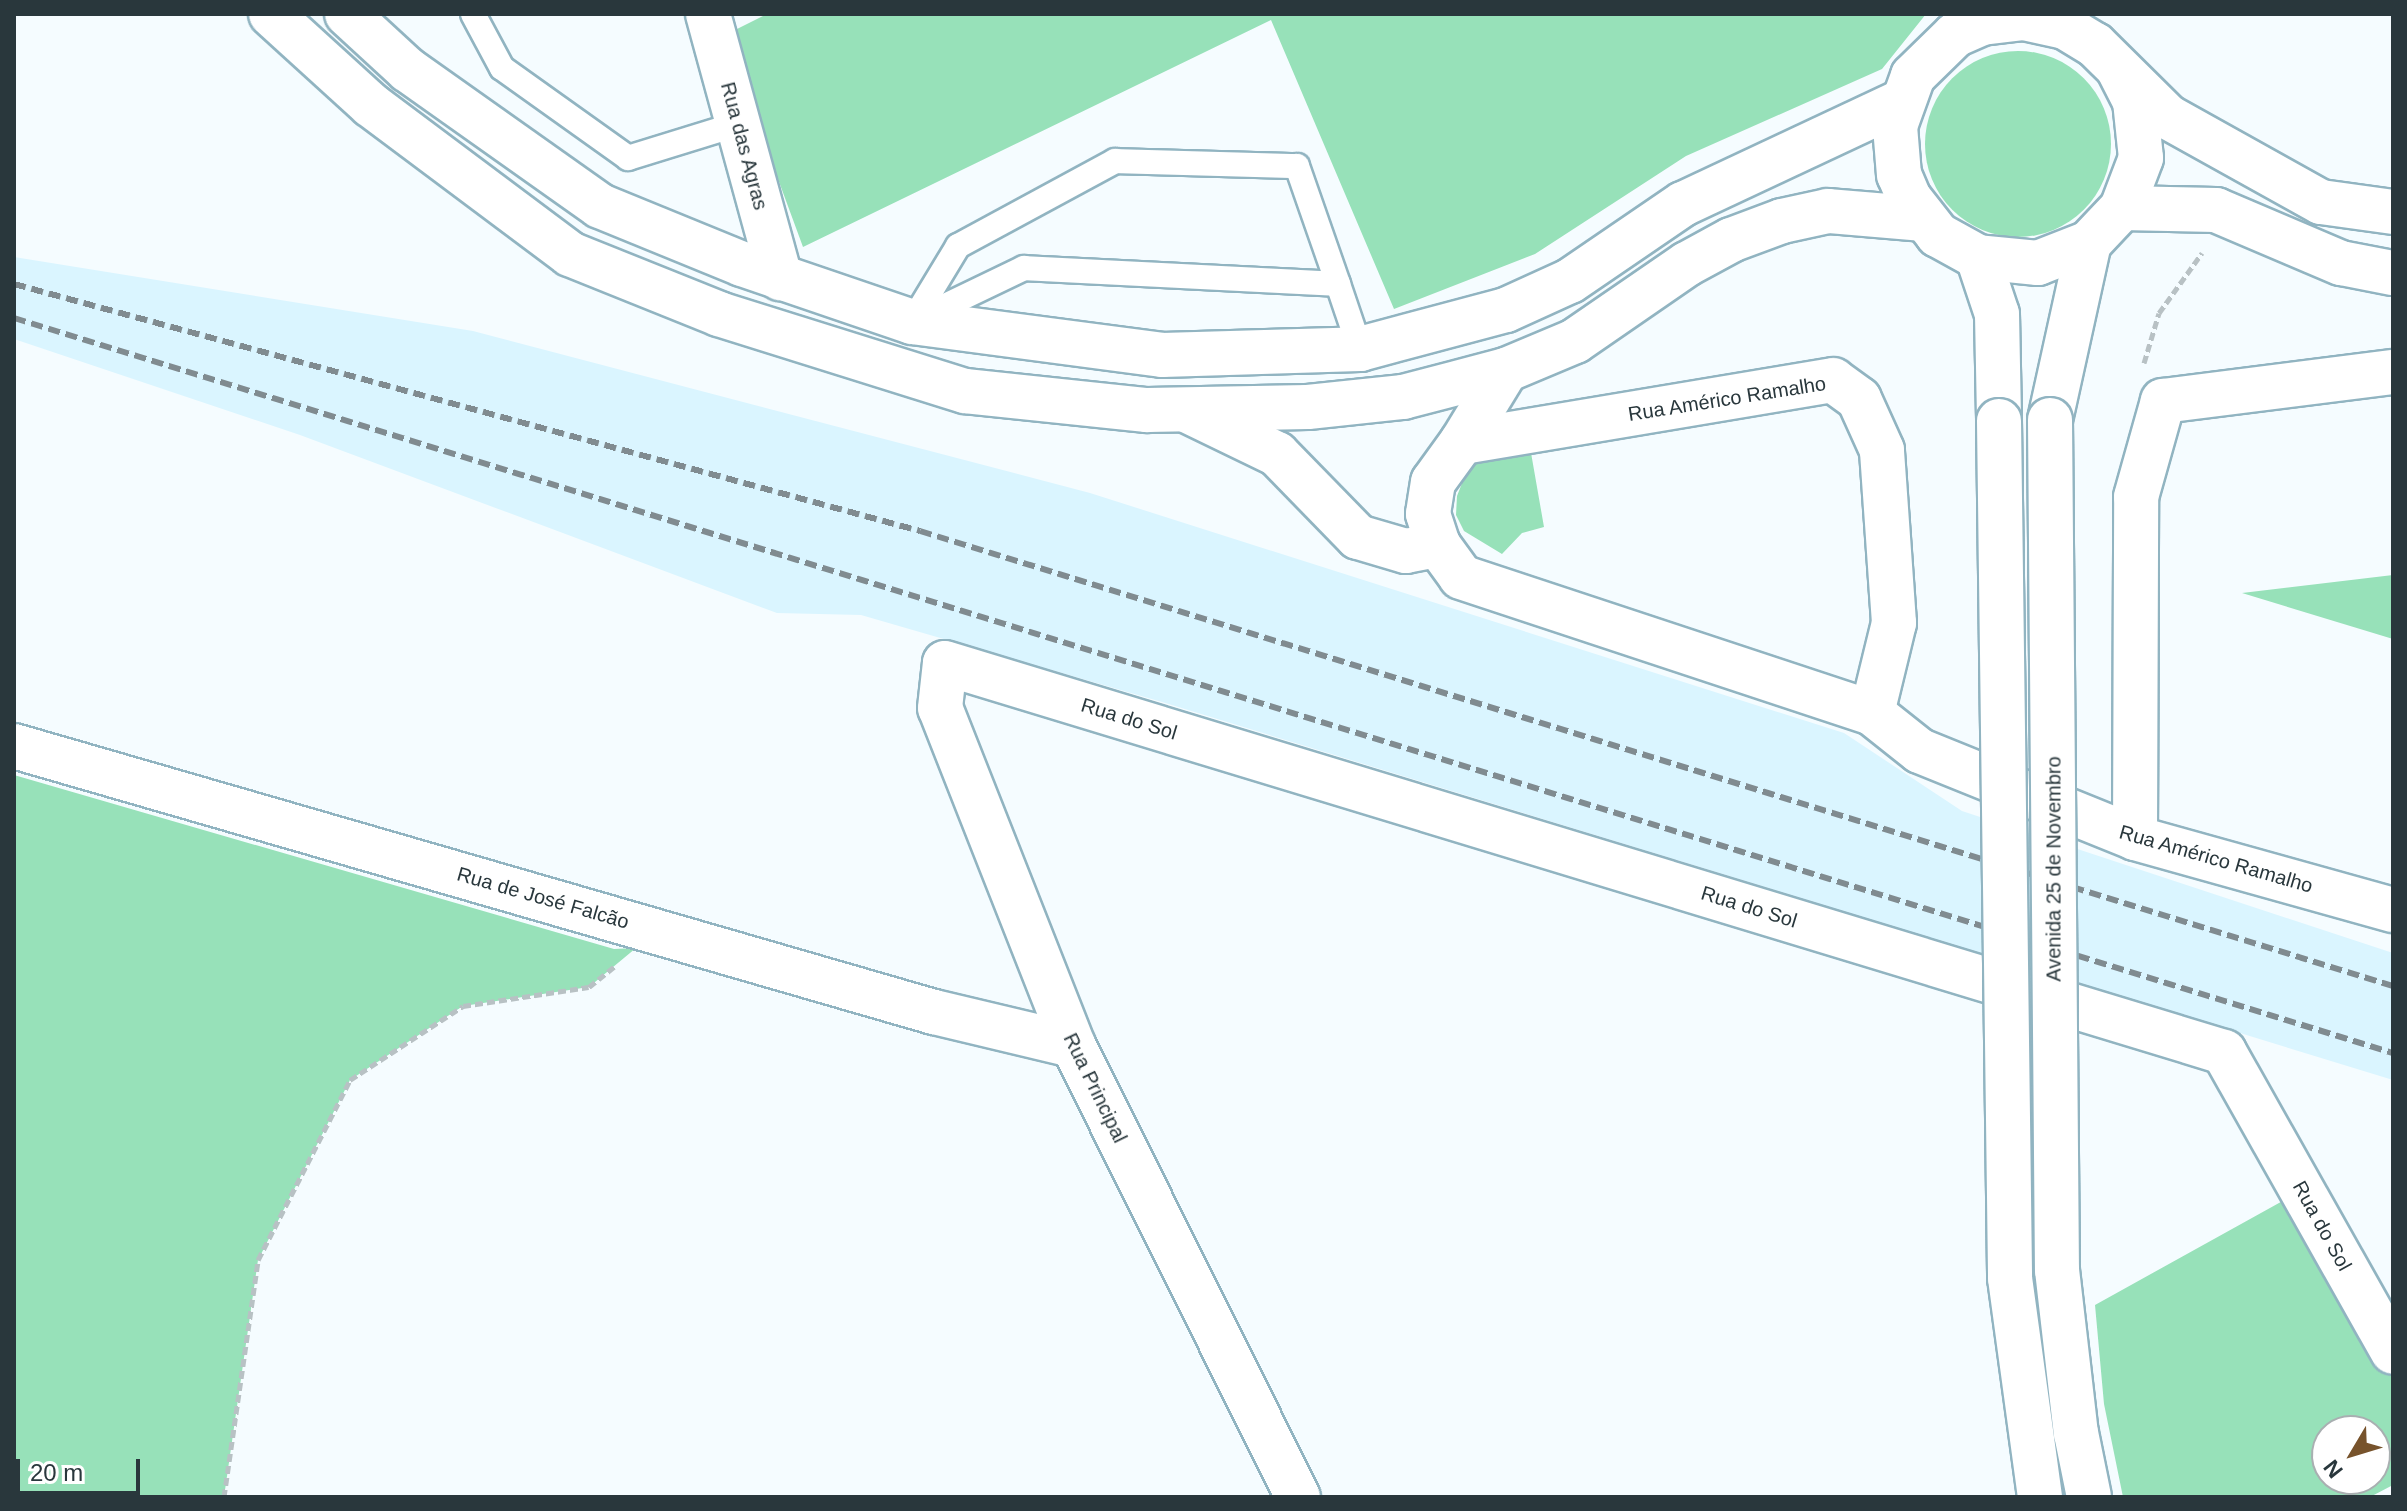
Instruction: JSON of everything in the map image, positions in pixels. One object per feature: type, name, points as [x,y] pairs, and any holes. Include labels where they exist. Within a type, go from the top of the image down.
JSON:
[{"type":"street","points":[[271,14],[371,105],[570,254],[719,314],[965,391],[1186,410],[1403,397],[1506,370],[1575,341],[1687,264],[1743,235],[1828,211],[1923,219]]},
{"type":"street","points":[[347,14],[408,70],[600,206],[780,278],[912,322],[1162,355],[1360,349],[1506,310],[1570,281],[1683,204],[1901,102]]},
{"type":"street","name":"Rua das Agras","points":[[716,17],[738,124],[780,278]]},
{"type":"street","points":[[2119,70],[2142,129],[2141,158],[2122,208],[2089,243],[2038,263],[1978,257],[1957,249],[1923,219],[1899,175],[1895,126],[1901,102],[1923,64],[1960,24],[2024,18],[2062,20],[2095,45],[2168,117],[2321,202],[2393,212]]},
{"type":"street","points":[[2122,208],[2216,210],[2341,263],[2393,273]]},
{"type":"street","name":"Avenida 25 de Novembro","points":[[2089,243],[2050,420],[2057,1270],[2076,1433],[2089,1497]]},
{"type":"street","points":[[1978,257],[1997,314],[2010,1278],[2040,1497]]},
{"type":"street","name":"Rua Américo Ramalho","points":[[1506,370],[1462,442],[1433,482],[1428,514],[1438,545],[1461,577],[1872,713],[1920,751],[2135,838],[2393,910]]},
{"type":"street","points":[[2135,838],[2136,497],[2163,401],[2393,372]]},
{"type":"street","name":"Rua Américo Ramalho","points":[[1462,442],[1833,380],[1859,399],[1882,450],[1894,623],[1872,713]]},
{"type":"street","points":[[1186,410],[1277,454],[1358,537],[1406,551],[1438,545]]},
{"type":"street","name":"Rua Principal","points":[[945,663],[940,708],[1073,1045],[1298,1497]]},
{"type":"street","name":"Rua do Sol","points":[[945,663],[2224,1052],[2393,1352]]},
{"type":"street","name":"Rua de José Falcão","points":[[14,746],[934,1012],[1073,1045]]},
{"type":"lane","points":[[473,14],[502,68],[628,158],[738,124]]},
{"type":"lane","points":[[912,322],[958,246],[1115,161],[1297,166],[1360,349]]},
{"type":"lane","points":[[912,322],[1024,268],[1338,284]]},
{"type":"path","points":[[2163,401],[2138,386],[2159,313],[2211,241],[2216,210]]},
{"type":"path","points":[[224,1497],[258,1260],[350,1080],[463,1006],[589,987],[636,948],[648,929]]},
{"type":"shaded area","points":[[14,257],[473,331],[1090,493],[1844,733],[1962,811],[2393,953],[2393,1080],[1162,702],[861,615],[777,613],[300,435],[14,339]]},
{"type":"green space","points":[[767,14],[1926,14],[1882,69],[1686,156],[1535,254],[1394,309],[1271,20],[803,247],[725,35]]},
{"type":"green space","points":[[2018,51],[2054,58],[2084,78],[2104,108],[2111,144],[2104,180],[2084,210],[2054,230],[2018,237],[1982,230],[1952,210],[1932,180],[1925,144],[1932,108],[1952,78],[1982,58]]},
{"type":"green space","points":[[1530,447],[1544,527],[1522,533],[1502,554],[1464,531],[1456,515],[1457,496],[1470,463]]},
{"type":"green space","points":[[2393,575],[2393,639],[2242,593]]},
{"type":"green space","points":[[14,775],[614,949],[636,948],[589,987],[463,1006],[350,1080],[258,1260],[224,1497],[14,1497]]},
{"type":"green space","points":[[2295,1194],[2393,1377],[2393,1485],[2391,1415],[2311,1415],[2311,1495],[2374,1495],[2123,1497],[2104,1404],[2095,1305]]},
{"type":"railway","points":[[14,284],[920,531],[2393,986]]},
{"type":"railway","points":[[14,318],[2393,1053]]}]
